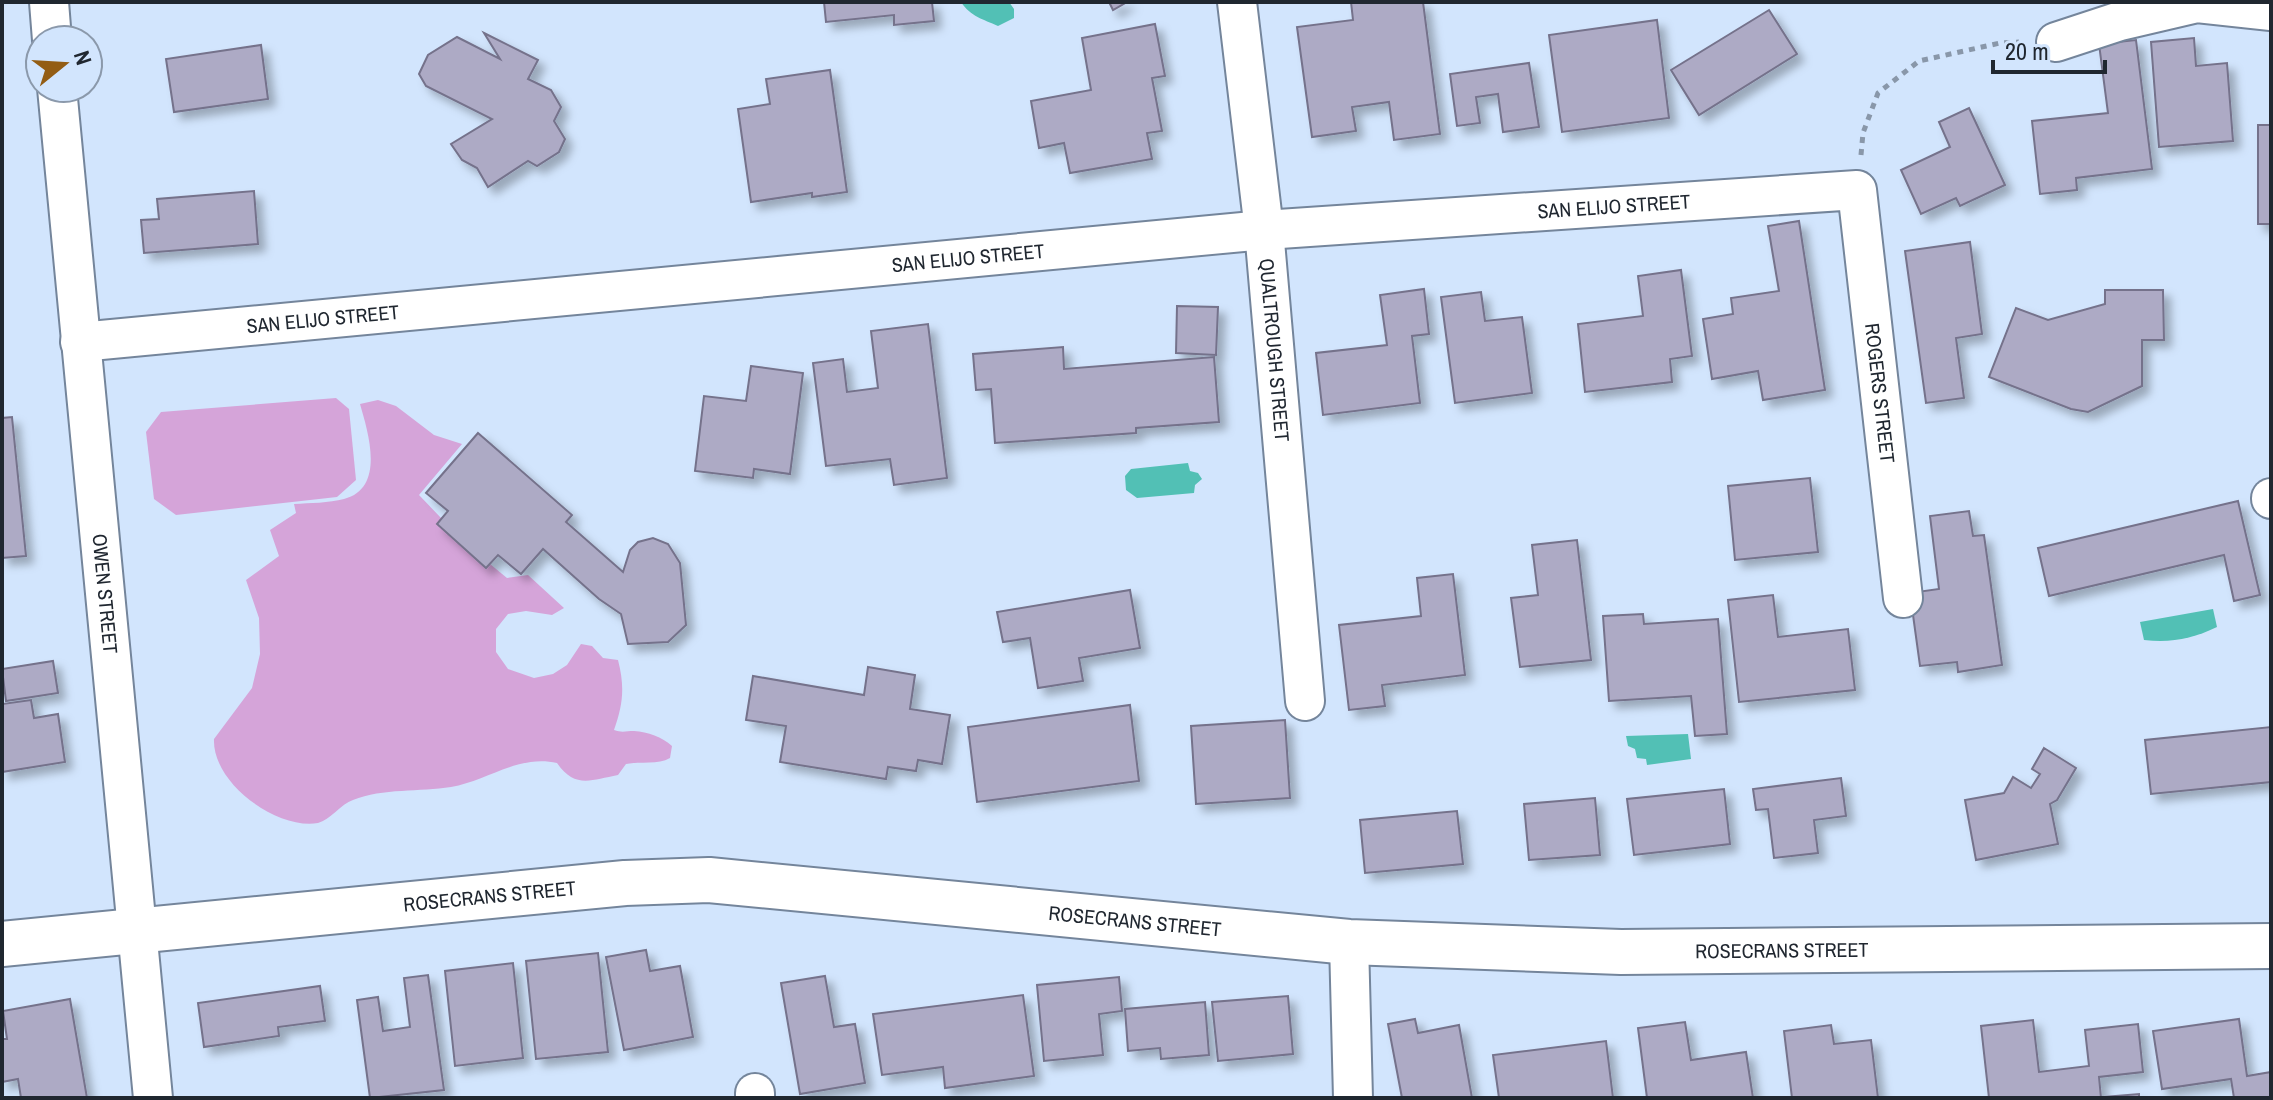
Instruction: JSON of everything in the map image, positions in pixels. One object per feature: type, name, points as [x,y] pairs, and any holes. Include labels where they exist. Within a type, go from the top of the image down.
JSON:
[{"type":"street","points":[[49,2],[51,24]]},
{"type":"street","name":"QUALTROUGH STREET","points":[[1237,2],[1264,230],[1305,701]]},
{"type":"street","points":[[2056,42],[2120,21],[2197,3],[2271,11]]},
{"type":"street","name":"OWEN STREET","points":[[58,104],[153,1098]]},
{"type":"street","name":"SAN ELIJO STREET","points":[[80,342],[1264,230],[1857,190]]},
{"type":"street","name":"ROGERS STREET","points":[[1857,190],[1903,598]]},
{"type":"street","name":"ROSECRANS STREET","points":[[2,944],[625,883],[709,880],[1349,942],[1621,952],[2271,946]]},
{"type":"street","points":[[1349,942],[1353,1098]]},
{"type":"path","points":[[1857,190],[1863,133],[1878,93],[1919,61],[2000,43],[2056,42]]},
{"type":"shaded area","points":[[961,2],[1009,2],[1014,9],[1014,18],[998,26],[973,14]]},
{"type":"shaded area","points":[[336,398],[349,409],[356,480],[337,497],[176,515],[154,499],[146,432],[161,412]]},
{"type":"shaded area","points":[[378,400],[396,406],[434,435],[462,444],[419,495],[442,519],[438,525],[486,568],[490,564],[507,578],[528,575],[564,608],[552,615],[526,611],[508,614],[496,629],[496,652],[508,669],[534,678],[553,674],[567,665],[581,644],[592,646],[603,658],[618,660],[622,696],[614,730],[639,732],[659,738],[672,746],[670,758],[626,764],[618,775],[584,781],[570,777],[557,763],[529,762],[451,787],[365,796],[349,802],[318,823],[284,819],[250,800],[235,787],[216,756],[214,739],[252,688],[260,654],[259,618],[246,580],[279,556],[270,530],[296,513],[294,504],[344,499],[357,493],[365,483],[371,458],[360,404]]},
{"type":"shaded area","points":[[1188,463],[1190,471],[1198,473],[1202,479],[1195,485],[1194,493],[1137,498],[1126,490],[1125,476],[1131,469]]},
{"type":"shaded area","points":[[2213,609],[2217,627],[2181,639],[2144,640],[2140,622]]},
{"type":"shaded area","points":[[1688,734],[1691,759],[1647,765],[1646,759],[1637,758],[1635,749],[1628,746],[1626,736]]},
{"type":"building","points":[[824,2],[932,2],[934,21],[894,25],[894,15],[826,22]]},
{"type":"building","points":[[1109,2],[1127,2],[1113,10]]},
{"type":"building","points":[[1351,2],[1423,2],[1440,134],[1394,140],[1389,102],[1352,107],[1356,131],[1312,137],[1297,27],[1353,20]]},
{"type":"building","points":[[1769,10],[1797,54],[1699,115],[1671,70]]},
{"type":"building","points":[[1657,20],[1669,118],[1562,132],[1549,35]]},
{"type":"building","points":[[1155,24],[1165,76],[1152,78],[1162,131],[1147,133],[1152,159],[1070,173],[1064,143],[1039,148],[1031,101],[1091,90],[1082,38]]},
{"type":"building","points":[[484,33],[538,60],[528,79],[551,90],[561,107],[554,121],[565,139],[559,152],[537,166],[528,161],[488,187],[477,168],[462,160],[451,144],[492,119],[426,86],[419,74],[428,55],[457,37],[500,59]]},
{"type":"building","points":[[2194,38],[2196,66],[2227,63],[2233,141],[2159,147],[2151,42]]},
{"type":"building","points":[[2136,40],[2152,169],[2076,178],[2077,190],[2040,194],[2032,121],[2108,113],[2099,44]]},
{"type":"building","points":[[261,45],[268,99],[174,112],[166,59]]},
{"type":"building","points":[[1529,63],[1539,127],[1503,132],[1498,94],[1476,97],[1480,123],[1457,126],[1450,74]]},
{"type":"building","points":[[830,70],[847,192],[812,197],[812,193],[751,202],[738,109],[770,104],[766,79]]},
{"type":"building","points":[[1969,108],[2005,185],[1960,206],[1956,198],[1921,214],[1901,170],[1950,147],[1939,122]]},
{"type":"building","points":[[2258,125],[2271,125],[2271,224],[2258,224]]},
{"type":"building","points":[[254,191],[258,244],[144,253],[141,220],[159,219],[157,199]]},
{"type":"building","points":[[1799,221],[1825,390],[1763,400],[1758,371],[1712,379],[1703,319],[1733,314],[1731,298],[1779,291],[1768,226]]},
{"type":"building","points":[[1970,242],[1982,334],[1956,338],[1964,398],[1926,403],[1905,251]]},
{"type":"building","points":[[1681,270],[1692,356],[1670,359],[1672,382],[1585,392],[1578,324],[1643,316],[1638,276]]},
{"type":"building","points":[[1424,289],[1429,334],[1412,336],[1420,403],[1323,415],[1316,353],[1387,345],[1380,295]]},
{"type":"building","points":[[2105,290],[2163,290],[2164,340],[2142,340],[2142,386],[2088,412],[2071,409],[1989,377],[2016,308],[2048,320],[2105,304]]},
{"type":"building","points":[[1481,292],[1485,321],[1522,317],[1532,393],[1455,403],[1441,297]]},
{"type":"building","points":[[1177,306],[1218,307],[1216,355],[1176,353]]},
{"type":"building","points":[[928,324],[947,478],[894,485],[890,459],[826,466],[813,363],[843,359],[847,392],[878,388],[871,331]]},
{"type":"building","points":[[1063,347],[1064,369],[1214,357],[1219,422],[1136,428],[1136,433],[995,443],[991,389],[976,390],[973,354]]},
{"type":"building","points":[[751,366],[803,373],[790,474],[754,469],[753,478],[695,471],[704,396],[746,401]]},
{"type":"building","points":[[12,417],[26,556],[2,558],[2,418]]},
{"type":"building","points":[[478,433],[572,515],[566,522],[623,572],[630,550],[638,542],[653,538],[668,544],[680,563],[686,625],[668,642],[628,644],[621,614],[599,599],[543,549],[521,574],[498,555],[486,568],[437,524],[448,511],[426,493]]},
{"type":"building","points":[[1810,478],[1818,552],[1735,560],[1728,486]]},
{"type":"building","points":[[2238,501],[2260,595],[2234,601],[2224,555],[2049,596],[2038,548]]},
{"type":"building","points":[[1969,511],[1973,536],[1984,535],[2002,665],[1958,672],[1957,662],[1920,666],[1910,593],[1939,589],[1930,516]]},
{"type":"building","points":[[1577,540],[1591,660],[1520,667],[1511,598],[1538,595],[1532,545]]},
{"type":"building","points":[[1453,574],[1465,675],[1382,685],[1385,706],[1349,710],[1339,625],[1421,616],[1417,578]]},
{"type":"building","points":[[1130,590],[1140,648],[1079,658],[1083,681],[1038,688],[1030,638],[1003,642],[997,612]]},
{"type":"building","points":[[1773,595],[1778,637],[1848,629],[1855,690],[1739,702],[1728,600]]},
{"type":"building","points":[[1643,614],[1644,624],[1718,619],[1727,734],[1695,736],[1691,696],[1609,701],[1603,616]]},
{"type":"building","points":[[53,661],[58,693],[6,701],[2,669]]},
{"type":"building","points":[[868,667],[915,675],[910,709],[950,715],[942,764],[918,760],[916,771],[888,767],[886,779],[780,762],[786,726],[746,720],[753,676],[864,695]]},
{"type":"building","points":[[31,700],[34,718],[58,714],[65,762],[2,772],[2,704]]},
{"type":"building","points":[[1130,705],[1139,781],[977,802],[968,727]]},
{"type":"building","points":[[1285,720],[1290,798],[1196,804],[1191,726]]},
{"type":"building","points":[[2271,727],[2271,782],[2151,794],[2145,740]]},
{"type":"building","points":[[2044,748],[2076,768],[2057,800],[2050,804],[2058,844],[1976,860],[1965,800],[2004,793],[2013,777],[2031,788],[2040,774],[2032,769]]},
{"type":"building","points":[[1841,778],[1846,816],[1814,820],[1818,853],[1774,858],[1768,809],[1756,810],[1753,789]]},
{"type":"building","points":[[1724,789],[1730,844],[1634,855],[1627,799]]},
{"type":"building","points":[[1595,798],[1600,855],[1529,860],[1524,804]]},
{"type":"building","points":[[1457,811],[1463,864],[1365,873],[1360,820]]},
{"type":"building","points":[[646,950],[650,971],[680,966],[693,1037],[624,1050],[606,957]]},
{"type":"building","points":[[598,953],[608,1052],[536,1059],[526,961]]},
{"type":"building","points":[[513,963],[523,1058],[455,1066],[445,971]]},
{"type":"building","points":[[428,975],[444,1090],[370,1098],[357,1000],[378,997],[383,1031],[410,1027],[404,978]]},
{"type":"building","points":[[825,976],[834,1027],[855,1024],[865,1083],[800,1094],[781,983]]},
{"type":"building","points":[[1119,977],[1122,1011],[1099,1014],[1103,1055],[1044,1061],[1037,985]]},
{"type":"building","points":[[320,986],[325,1021],[278,1027],[279,1036],[204,1047],[198,1003]]},
{"type":"building","points":[[1023,995],[1034,1076],[945,1088],[943,1067],[882,1075],[873,1014]]},
{"type":"building","points":[[1288,996],[1293,1054],[1218,1061],[1212,1002]]},
{"type":"building","points":[[70,999],[87,1098],[21,1098],[18,1079],[2,1082],[2,1039],[7,1039],[3,1011]]},
{"type":"building","points":[[1205,1002],[1209,1055],[1161,1059],[1160,1048],[1128,1051],[1125,1009]]},
{"type":"building","points":[[1415,1019],[1418,1033],[1459,1025],[1472,1098],[1402,1098],[1388,1024]]},
{"type":"building","points":[[2239,1019],[2247,1076],[2271,1072],[2271,1098],[2234,1098],[2231,1079],[2162,1089],[2153,1031]]},
{"type":"building","points":[[2033,1020],[2039,1072],[2089,1066],[2085,1030],[2138,1024],[2143,1072],[2099,1077],[2101,1098],[1989,1098],[1981,1026]]},
{"type":"building","points":[[1685,1022],[1691,1060],[1746,1052],[1753,1098],[1647,1098],[1638,1028]]},
{"type":"building","points":[[1831,1025],[1834,1044],[1871,1040],[1878,1098],[1792,1098],[1784,1031]]},
{"type":"building","points":[[1606,1041],[1613,1098],[1499,1098],[1493,1055]]},
{"type":"building","points":[[2139,1094],[2139,1098],[2104,1098],[2104,1097]]}]
